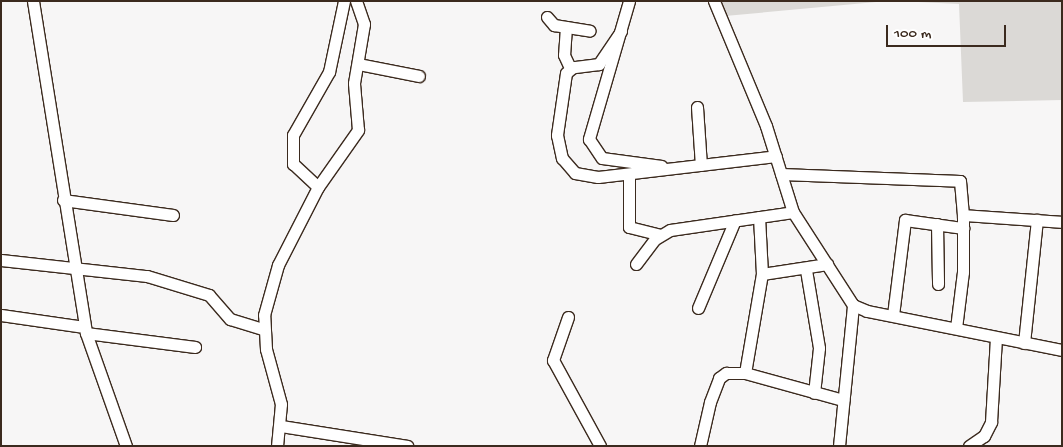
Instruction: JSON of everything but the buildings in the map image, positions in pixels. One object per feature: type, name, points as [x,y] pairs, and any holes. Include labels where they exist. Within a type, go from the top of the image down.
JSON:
[{"type":"street","points":[[33,1],[85,330],[126,446]]},
{"type":"street","points":[[318,187],[293,164],[293,135],[329,72],[344,1]]},
{"type":"street","points":[[277,446],[281,426],[280,404],[263,329],[278,265],[318,187],[358,130],[354,91],[364,24],[356,1]]},
{"type":"street","points":[[629,1],[589,139],[602,158],[668,168]]},
{"type":"street","points":[[714,1],[776,156],[793,212],[853,305],[839,446]]},
{"type":"street","points":[[547,17],[554,25],[590,31]]},
{"type":"street","points":[[566,27],[564,55],[570,68],[558,135],[562,158],[581,176],[629,174],[776,156]]},
{"type":"street","points":[[570,68],[599,64],[621,31]]},
{"type":"street","points":[[358,64],[419,76]]},
{"type":"street","points":[[697,107],[701,165]]},
{"type":"street","points":[[629,174],[629,227],[660,235]]},
{"type":"street","points":[[781,174],[960,181],[963,228],[956,328]]},
{"type":"street","points":[[63,200],[173,215]]},
{"type":"street","points":[[636,264],[660,235],[679,227],[793,212]]},
{"type":"street","points":[[963,215],[1062,222]]},
{"type":"street","points":[[745,373],[762,274],[759,217]]},
{"type":"street","points":[[698,308],[735,220]]},
{"type":"street","points":[[893,315],[905,220],[963,228]]},
{"type":"street","points":[[1024,343],[1037,220]]},
{"type":"street","points":[[937,224],[938,284]]},
{"type":"street","points":[[1,260],[74,269],[129,272],[194,289],[212,296],[230,319],[263,329]]},
{"type":"street","points":[[762,274],[806,270],[827,264]]},
{"type":"street","points":[[806,270],[819,348],[814,393]]},
{"type":"street","points":[[853,305],[996,338],[1062,350]]},
{"type":"street","points":[[1,316],[195,347]]},
{"type":"street","points":[[568,317],[553,360],[600,446]]},
{"type":"street","points":[[969,446],[984,436],[991,422],[996,338]]},
{"type":"street","points":[[700,446],[720,378],[745,373],[843,400]]},
{"type":"street","points":[[281,426],[407,446]]},
{"type":"shaded area","points":[[720,1],[887,1],[725,16]]},
{"type":"shaded area","points":[[898,1],[1062,1],[1062,100],[963,102],[959,4]]}]
